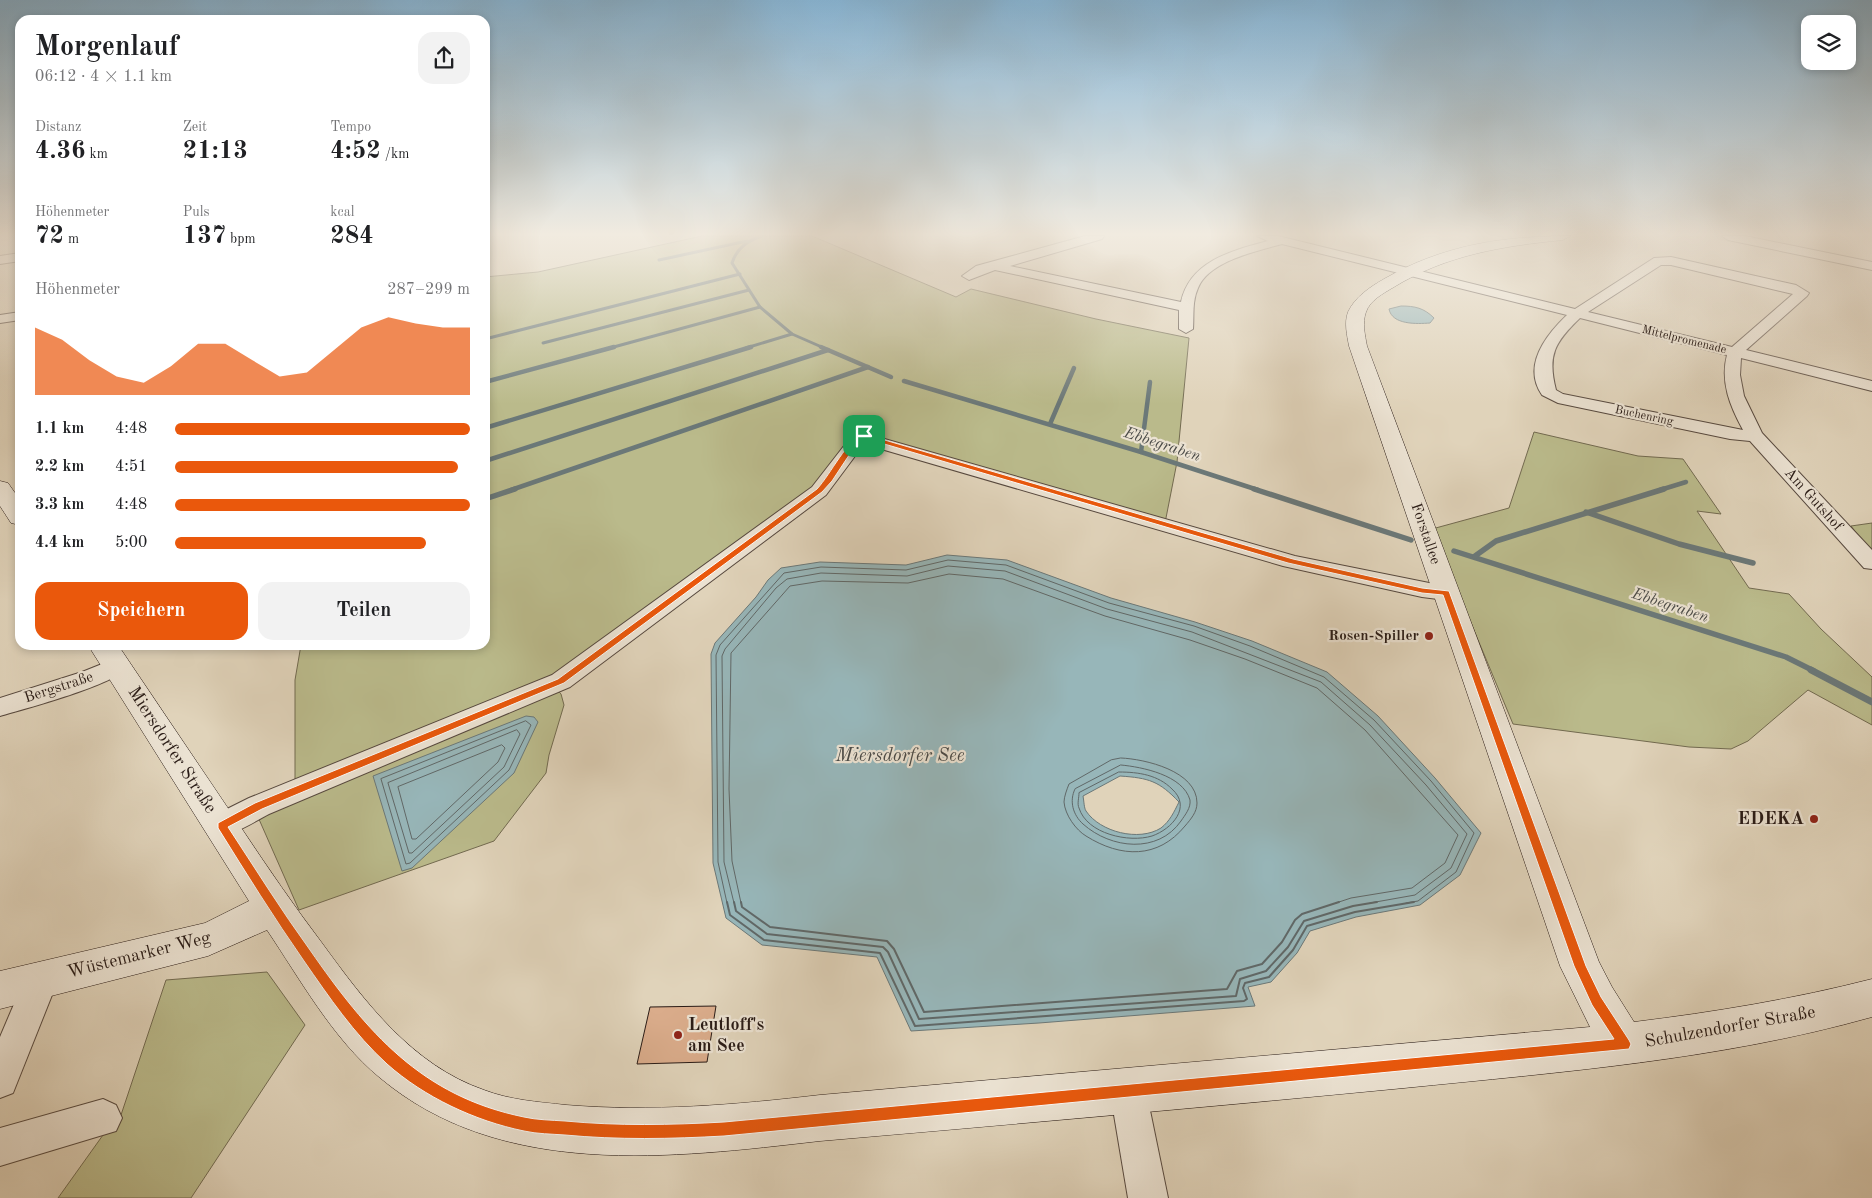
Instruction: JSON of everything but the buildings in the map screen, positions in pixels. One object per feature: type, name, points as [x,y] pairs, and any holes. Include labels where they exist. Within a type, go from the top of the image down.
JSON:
[{"type":"street","points":[[1112,292],[1183,306],[1187,309],[1186,329]]},
{"type":"street","points":[[1183,306],[1187,305],[1191,292]]},
{"type":"street","name":"Forstallee","points":[[1375,292],[1362,303],[1356,319],[1356,335],[1580,966],[1596,1001],[1624,1044]]},
{"type":"street","name":"Mittelpromenade","points":[[1487,292],[1872,386]]},
{"type":"street","name":"Buchenring","points":[[1611,292],[1576,314],[1554,336],[1544,356],[1542,365],[1548,392],[1551,396],[1730,434],[1755,436]]},
{"type":"street","name":"Buchenring","points":[[1735,352],[1802,293],[1800,292]]},
{"type":"street","points":[[0,319],[15,317]]},
{"type":"street","points":[[1735,352],[1732,362],[1733,391],[1742,414],[1755,436]]},
{"type":"street","points":[[222,826],[268,802],[561,681],[820,491],[860,436],[1291,561],[1422,590],[1446,593]]},
{"type":"street","name":"Am Gutshof","points":[[1755,436],[1872,563]]},
{"type":"street","points":[[0,488],[15,510]]},
{"type":"street","name":"Miersdorfer Straße","points":[[110,656],[273,906]]},
{"type":"street","name":"Bergstraße","points":[[0,707],[91,678],[110,656]]},
{"type":"street","name":"Schulzendorfer Straße","points":[[273,906],[335,997],[376,1045],[393,1061],[430,1088],[479,1112],[524,1124],[600,1131],[724,1129],[1624,1044],[1747,1027],[1813,1014],[1872,998]]},
{"type":"street","name":"Wüstemarker Weg","points":[[0,990],[208,939],[242,925],[273,906]]},
{"type":"street","points":[[0,1080],[41,980]]},
{"type":"street","points":[[1128,1091],[1148,1198]]},
{"type":"street","points":[[0,1147],[103,1118]]},
{"type":"green space","points":[[490,292],[944,292],[956,297],[966,292],[983,292],[1096,319],[1189,338],[1177,462],[1165,523],[861,432],[852,439],[817,489],[549,681],[561,694],[564,705],[549,755],[546,773],[494,841],[299,910],[258,817],[295,781],[295,680],[300,650],[490,650]]},
{"type":"green space","points":[[1534,432],[1638,456],[1683,459],[1721,514],[1697,511],[1749,588],[1789,594],[1821,629],[1872,677],[1872,725],[1808,690],[1748,741],[1731,749],[1689,747],[1513,724],[1432,529],[1509,508]]},
{"type":"green space","points":[[1872,523],[1872,554],[1851,526]]},
{"type":"green space","points":[[267,972],[305,1025],[191,1198],[58,1198],[103,1135],[117,1127],[166,980]]},
{"type":"water","points":[[1401,306],[1419,308],[1434,318],[1430,323],[1400,321],[1391,314],[1389,309]]},
{"type":"water","name":"Miersdorfer See","points":[[947,555],[1007,560],[1111,598],[1195,622],[1252,641],[1327,672],[1378,716],[1435,778],[1481,833],[1460,875],[1420,905],[1356,917],[1310,931],[1297,953],[1271,982],[1248,987],[1255,1006],[911,1031],[877,957],[762,945],[726,918],[713,863],[711,654],[715,643],[756,597],[768,580],[781,568],[820,562],[906,565]],"holes":[[[1120,776],[1159,785],[1179,802],[1161,828],[1142,834],[1120,833],[1101,824],[1086,811],[1083,796]]]},
{"type":"water","points":[[526,716],[534,717],[538,722],[514,773],[412,868],[402,871],[373,776]]},
{"type":"waterway","points":[[490,338],[670,292]]},
{"type":"waterway","points":[[543,343],[742,292]]},
{"type":"waterway","name":"Ebbegraben","points":[[750,292],[760,307]]},
{"type":"waterway","points":[[610,348],[760,307]]},
{"type":"waterway","name":"Ebbegraben","points":[[760,307],[792,334]]},
{"type":"waterway","points":[[746,348],[792,334]]},
{"type":"waterway","name":"Ebbegraben","points":[[792,334],[824,348]]},
{"type":"waterway","points":[[490,381],[614,347]]},
{"type":"waterway","points":[[490,426],[751,347]]},
{"type":"waterway","name":"Ebbegraben","points":[[821,347],[828,350]]},
{"type":"waterway","points":[[490,459],[828,350]]},
{"type":"waterway","name":"Ebbegraben","points":[[828,350],[868,367]]},
{"type":"waterway","points":[[511,490],[868,367]]},
{"type":"waterway","name":"Ebbegraben","points":[[868,367],[891,377]]},
{"type":"waterway","points":[[1050,424],[1074,368]]},
{"type":"waterway","name":"Ebbegraben","points":[[904,381],[1141,452]]},
{"type":"waterway","points":[[1141,452],[1150,382]]},
{"type":"waterway","name":"Ebbegraben","points":[[1141,452],[1258,490]]},
{"type":"waterway","points":[[1660,490],[1686,482]]},
{"type":"waterway","points":[[490,497],[515,489]]},
{"type":"waterway","name":"Ebbegraben","points":[[1254,489],[1411,540]]},
{"type":"waterway","points":[[1588,513],[1664,489]]},
{"type":"waterway","points":[[1475,556],[1496,541],[1588,513]]},
{"type":"waterway","points":[[1588,513],[1679,544],[1753,563]]},
{"type":"waterway","name":"Ebbegraben","points":[[1454,551],[1786,657],[1814,671]]},
{"type":"waterway","name":"Ebbegraben","points":[[1811,670],[1872,702]]},
{"type":"place","name":"Rosen-Spiller","points":[[1429,636]]},
{"type":"place","name":"EDEKA","points":[[1814,819]]},
{"type":"place","name":"Leutloff's am See","points":[[678,1035]]},
{"type":"route","points":[[860,436],[864,436],[1291,561],[1422,590],[1446,593],[1580,966],[1596,1001],[1624,1044],[1257,1080],[820,1118],[724,1129],[671,1132],[563,1129],[524,1124],[479,1112],[430,1088],[393,1061],[376,1045],[335,997],[258,884],[222,826],[259,806],[561,681],[640,621],[752,542],[820,491],[830,480],[857,439],[860,436]]}]
